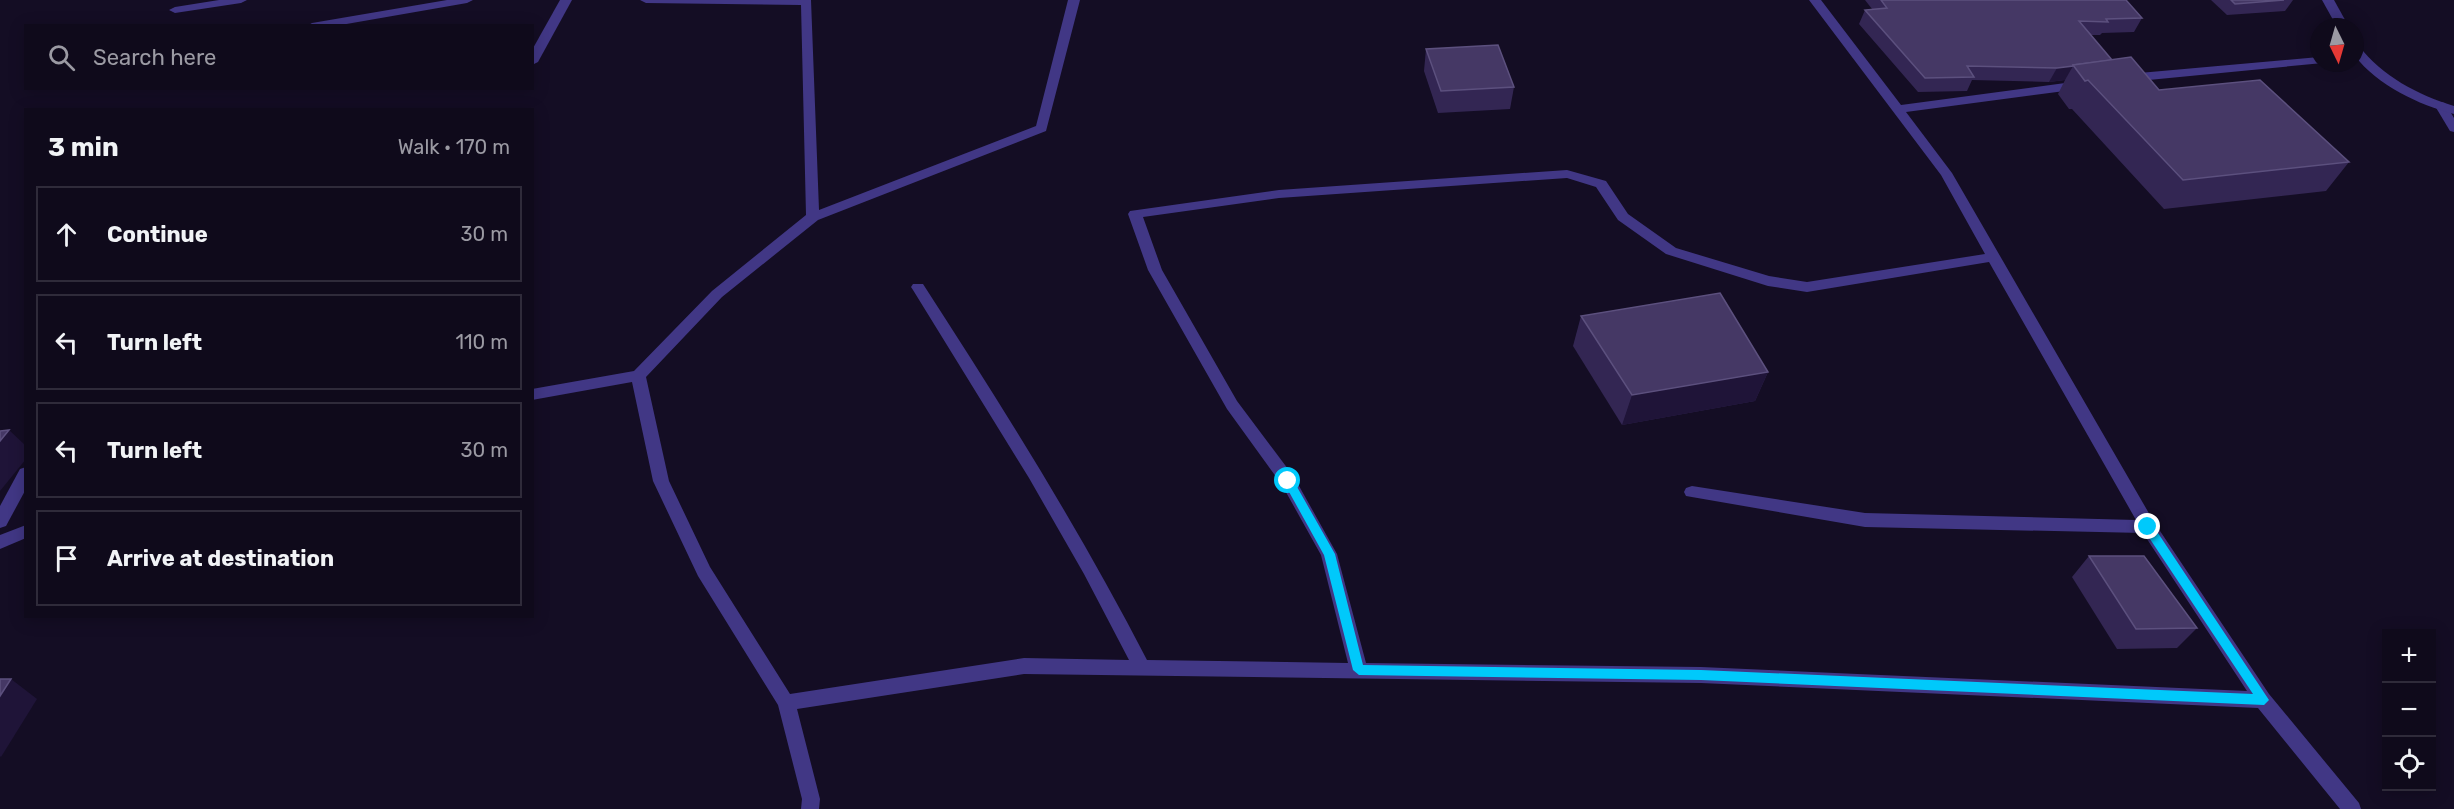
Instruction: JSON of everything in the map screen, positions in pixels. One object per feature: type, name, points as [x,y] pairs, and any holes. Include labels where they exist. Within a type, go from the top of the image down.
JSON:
[{"type":"street","points":[[176,10],[241,0]]},
{"type":"street","points":[[324,24],[467,0]]},
{"type":"street","points":[[534,58],[566,0]]},
{"type":"street","points":[[646,0],[807,2],[813,217]]},
{"type":"street","points":[[534,395],[638,376],[717,294],[813,217],[1042,128],[1074,0]]},
{"type":"street","points":[[1815,0],[1946,173],[2148,527],[2264,700],[2352,809]]},
{"type":"street","points":[[2328,0],[2338,18]]},
{"type":"street","points":[[2364,59],[2408,92],[2454,110]]},
{"type":"street","points":[[2112,80],[2310,62]]},
{"type":"street","points":[[1899,109],[2089,84]]},
{"type":"street","points":[[2441,106],[2454,128]]},
{"type":"street","points":[[1359,670],[1329,554],[1288,481],[1232,405],[1155,270],[1135,214],[1279,194],[1567,174],[1601,184],[1623,218],[1671,251],[1768,281],[1807,286],[1993,257]]},
{"type":"street","points":[[918,287],[976,377],[1106,596],[1141,666]]},
{"type":"street","points":[[638,376],[662,481],[704,571],[786,703],[811,799],[810,809]]},
{"type":"street","points":[[0,521],[24,477]]},
{"type":"street","points":[[1692,492],[1865,520],[2148,527]]},
{"type":"street","points":[[0,542],[24,532]]},
{"type":"street","points":[[786,703],[1024,666],[1701,675],[2264,700]]},
{"type":"building","points":[[1881,0],[2126,0],[2142,18],[2106,19],[2108,22],[2079,21],[2112,60],[2057,68],[1967,66],[1974,77],[1925,78],[1865,10],[1887,8]]},
{"type":"building","points":[[2231,0],[2284,0],[2235,4]]},
{"type":"building","points":[[1498,45],[1514,87],[1441,91],[1426,49]]},
{"type":"building","points":[[2131,57],[2159,90],[2260,80],[2349,162],[2183,180],[2088,80],[2085,81],[2073,65]]},
{"type":"building","points":[[1720,293],[1768,372],[1632,395],[1581,316]]},
{"type":"building","points":[[9,430],[0,441],[0,431]]},
{"type":"building","points":[[2089,556],[2144,556],[2197,628],[2136,629]]},
{"type":"building","points":[[0,679],[11,679],[0,696]]},
{"type":"route","points":[[1288,481],[1329,554],[1359,670],[1701,675],[2264,700],[2148,527]]}]
